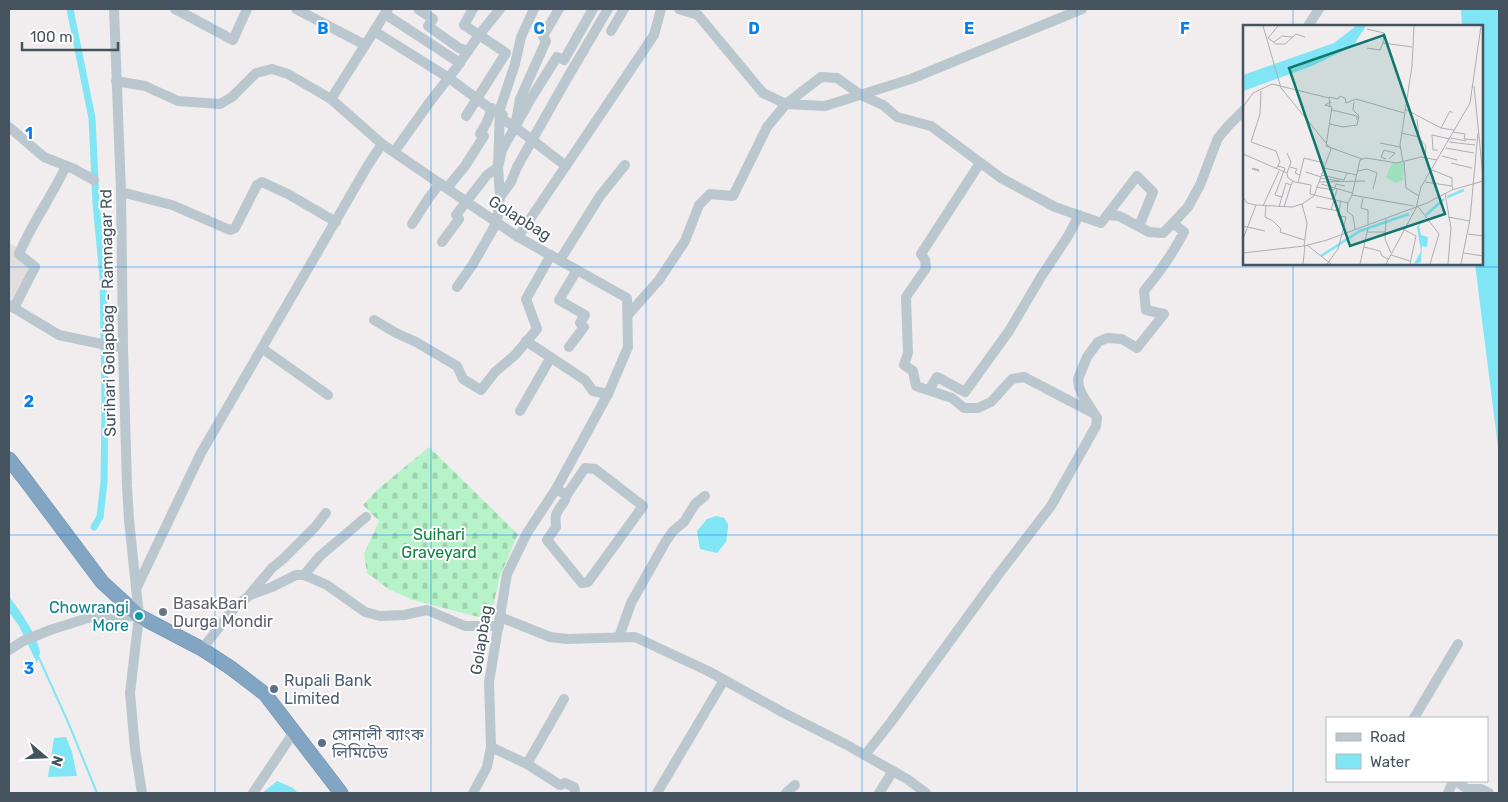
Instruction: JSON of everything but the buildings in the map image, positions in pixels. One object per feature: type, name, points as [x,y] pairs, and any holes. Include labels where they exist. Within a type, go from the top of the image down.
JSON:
[{"type":"highway","points":[[9,459],[102,582],[139,616],[202,649],[265,694],[341,793]]},
{"type":"street","name":"Surihari Golapbag - Ramnagar Rd","points":[[114,9],[121,192],[128,511],[139,616],[130,693],[135,749],[142,793]]},
{"type":"street","points":[[175,9],[232,40],[247,9]]},
{"type":"street","points":[[296,9],[365,45]]},
{"type":"street","points":[[418,9],[434,19],[428,26],[459,48],[468,51]]},
{"type":"street","points":[[466,116],[506,53],[464,25],[474,9]]},
{"type":"street","points":[[394,152],[500,9]]},
{"type":"street","points":[[412,224],[428,199],[465,166],[484,136],[480,134],[496,110],[515,64],[520,37],[534,9]]},
{"type":"street","points":[[515,127],[520,99],[546,41],[543,36],[559,9]]},
{"type":"street","points":[[442,242],[459,219],[456,215],[488,175],[498,167],[502,150],[530,100],[557,56],[564,60],[593,9]]},
{"type":"street","points":[[500,197],[511,182],[517,167],[608,9]]},
{"type":"street","points":[[611,31],[624,9]]},
{"type":"street","points":[[518,237],[654,35],[662,9]]},
{"type":"street","points":[[679,9],[699,12],[763,93],[786,104],[825,106],[911,79],[1082,9]]},
{"type":"street","points":[[1309,25],[1319,9]]},
{"type":"street","points":[[331,100],[386,11],[460,63]]},
{"type":"street","points":[[374,31],[503,114],[502,119],[566,166]]},
{"type":"street","name":"Golapbag","points":[[116,81],[145,86],[178,101],[220,104],[232,97],[256,72],[272,69],[288,74],[331,100],[382,144],[518,237],[627,298],[628,347],[608,394],[556,489],[528,533],[507,574],[489,682],[491,747],[487,767],[474,793]]},
{"type":"street","points":[[628,316],[660,280],[685,242],[699,205],[710,194],[733,196],[767,127],[786,104],[821,76],[837,78],[861,95],[883,105],[897,117],[931,126],[1001,178],[1055,207],[1101,223],[1137,176],[1153,192],[1138,226]]},
{"type":"street","points":[[457,287],[473,264],[497,222],[500,197],[496,110]]},
{"type":"street","points":[[1108,215],[1119,216],[1149,232],[1163,233],[1188,207],[1200,185],[1218,138],[1243,111]]},
{"type":"street","points":[[9,127],[44,157],[94,180]]},
{"type":"street","points":[[136,589],[202,453],[382,144]]},
{"type":"street","points":[[980,163],[921,254],[925,260],[926,268],[906,297],[908,353],[904,365],[913,371],[916,386],[952,398],[964,408],[978,408],[991,402],[1012,379],[1024,377],[1094,413]]},
{"type":"street","points":[[374,320],[457,366],[463,379],[481,390],[496,372],[515,355],[537,328],[526,299],[600,196],[625,165]]},
{"type":"street","points":[[66,166],[19,254],[35,267],[11,306],[59,335],[123,347]]},
{"type":"street","points":[[121,192],[172,205],[230,230],[235,228],[257,185],[262,182],[288,194],[336,222]]},
{"type":"street","points":[[929,390],[937,377],[965,392],[1009,331],[1079,215]]},
{"type":"street","points":[[865,755],[1051,506],[1096,426],[1097,418],[1083,396],[1078,379],[1088,357],[1098,342],[1107,338],[1122,339],[1137,348],[1164,314],[1146,310],[1144,291],[1161,271],[1184,232],[1173,223]]},
{"type":"street","points":[[569,347],[584,326],[580,323],[585,315],[559,300],[577,270]]},
{"type":"street","points":[[526,341],[585,380],[593,391],[608,394]]},
{"type":"street","points":[[263,349],[328,396]]},
{"type":"street","points":[[520,412],[551,357]]},
{"type":"street","points":[[585,468],[594,469],[643,506],[588,582],[584,583],[582,583],[547,540],[556,527],[555,516],[566,496],[585,468]]},
{"type":"street","points":[[556,489],[564,492],[566,496]]},
{"type":"street","points":[[619,637],[632,603],[666,541],[673,531],[684,522],[696,504],[705,496]]},
{"type":"street","points":[[202,649],[236,606],[250,595],[272,568],[315,527],[326,513]]},
{"type":"street","points":[[304,575],[325,551],[366,517]]},
{"type":"street","points":[[250,595],[272,588],[296,575],[304,575],[327,585],[365,612],[380,616],[404,615],[427,610],[465,626],[499,622],[550,637],[567,639],[635,637],[708,671],[865,755],[908,779],[926,793]]},
{"type":"street","points":[[9,650],[23,641],[88,618],[139,616]]},
{"type":"street","points":[[1415,717],[1458,644]]},
{"type":"street","points":[[657,793],[724,680]]},
{"type":"street","points":[[527,764],[564,699]]},
{"type":"street","points":[[253,793],[294,732]]},
{"type":"street","points":[[491,747],[527,764],[560,785],[564,783],[574,787],[575,791]]},
{"type":"street","points":[[879,793],[893,772]]},
{"type":"street","points":[[1448,793],[1454,782]]},
{"type":"street","points":[[1456,782],[1466,789],[1481,789],[1489,793]]},
{"type":"street","points":[[786,793],[795,785]]},
{"type":"shaded area","points":[[9,243],[18,248],[29,267],[14,303],[9,300]]},
{"type":"green space","name":"Suihari Graveyard","points":[[429,447],[518,534],[500,576],[490,620],[413,600],[390,590],[367,573],[364,554],[379,521],[363,505],[377,490]]},
{"type":"water","points":[[1461,9],[1499,9],[1499,455],[1475,265],[1483,265],[1483,25],[1462,25]]},
{"type":"water","points":[[716,516],[724,518],[728,524],[726,542],[717,553],[700,549],[697,531],[707,519]]},
{"type":"water","points":[[9,596],[27,622],[38,645],[40,652],[37,663],[19,626],[9,612]]},
{"type":"water","points":[[66,737],[72,752],[77,776],[48,777],[54,738]]},
{"type":"water","points":[[277,781],[293,788],[298,793],[262,793]]},
{"type":"waterway","points":[[70,9],[92,118],[96,203],[103,277],[104,482],[100,517],[94,527]]},
{"type":"waterway","points":[[39,658],[97,793]]},
{"type":"place","name":"BasakBari Durga Mondir","points":[[163,612]]},
{"type":"place","name":"Chowrangi More","points":[[139,616]]},
{"type":"place","name":"Rupali Bank Limited","points":[[274,689]]},
{"type":"place","name":"সোনালী ব্যাংক লিমিটেড","points":[[322,743]]}]
